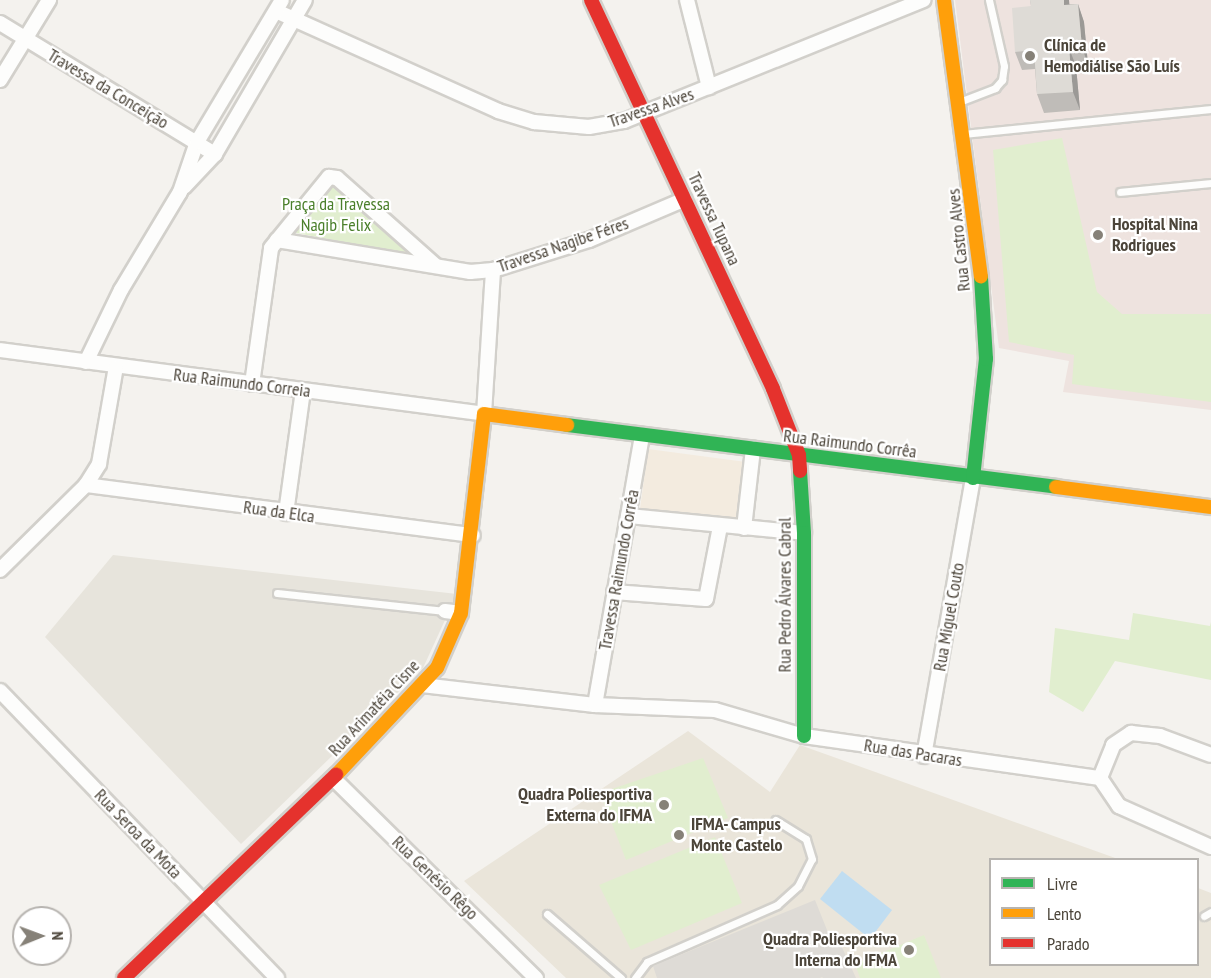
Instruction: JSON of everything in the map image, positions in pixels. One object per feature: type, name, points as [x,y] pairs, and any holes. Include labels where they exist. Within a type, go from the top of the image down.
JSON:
[{"type":"street","points":[[0,80],[49,0]]},
{"type":"street","points":[[86,362],[120,290],[180,192],[216,154],[305,0]]},
{"type":"street","name":"Travessa Tupana","points":[[591,0],[773,389],[799,455]]},
{"type":"street","points":[[687,0],[709,87]]},
{"type":"street","name":"Travessa Alves","points":[[279,6],[293,20],[438,86],[534,122],[589,128],[624,121],[924,0]]},
{"type":"street","name":"Rua Castro Alves","points":[[944,0],[979,247],[986,359],[973,478]]},
{"type":"street","points":[[180,192],[197,142],[279,6]]},
{"type":"street","name":"Travessa da Conceição","points":[[0,23],[216,154]]},
{"type":"street","points":[[252,384],[267,259],[277,240],[333,177],[437,266]]},
{"type":"street","name":"Travessa Nagibe Féres","points":[[277,240],[470,272],[493,270],[589,240],[685,199]]},
{"type":"street","name":"Rua Arimatéia Cisne","points":[[124,978],[333,778],[436,668],[461,613],[473,536],[484,414],[493,270]]},
{"type":"street","name":"Rua Raimundo Correia","points":[[0,350],[484,414]]},
{"type":"street","points":[[0,570],[86,485],[104,452],[116,367]]},
{"type":"street","points":[[286,513],[303,391]]},
{"type":"street","name":"Rua Raimundo Corrêa","points":[[484,414],[1211,507]]},
{"type":"street","name":"Travessa Raimundo Corrêa","points":[[595,705],[642,435]]},
{"type":"street","points":[[744,528],[753,449]]},
{"type":"street","name":"Rua Pedro Álvares Cabral","points":[[799,455],[804,533],[804,736]]},
{"type":"street","name":"Rua Miguel Couto","points":[[924,756],[973,478]]},
{"type":"street","name":"Rua da Elca","points":[[86,485],[473,536]]},
{"type":"street","points":[[628,516],[804,533]]},
{"type":"street","points":[[614,592],[706,599],[720,526]]},
{"type":"street","points":[[445,611],[461,613]]},
{"type":"street","name":"Rua das Pacaras","points":[[422,685],[595,705],[716,710],[804,736],[924,756],[1100,778]]},
{"type":"street","name":"Rua Seroa da Mota","points":[[0,691],[277,978]]},
{"type":"street","points":[[1211,755],[1161,736],[1131,733],[1113,745],[1100,778],[1119,806],[1211,846]]},
{"type":"street","name":"Rua Genésio Rêgo","points":[[333,778],[536,978]]},
{"type":"lane","points":[[959,102],[995,88],[1002,80],[1004,66],[989,0]]},
{"type":"lane","points":[[964,134],[1211,109]]},
{"type":"lane","points":[[1120,192],[1211,183]]},
{"type":"lane","points":[[277,593],[445,611]]},
{"type":"lane","points":[[635,978],[647,962],[777,905],[798,886],[812,860],[806,839],[776,820]]},
{"type":"lane","points":[[547,914],[621,978]]},
{"type":"shaded area","name":"Hospital Nina Rodrigues","points":[[955,0],[1211,0],[1211,410],[1063,392],[1069,361],[999,348]]},
{"type":"shaded area","points":[[648,449],[746,462],[738,522],[640,509]]},
{"type":"shaded area","points":[[113,555],[457,594],[423,668],[241,844],[45,637]]},
{"type":"shaded area","name":"IFMA- Campus Monte Castelo","points":[[688,731],[770,792],[800,745],[1115,858],[989,858],[989,966],[1199,966],[1199,888],[1211,893],[1211,978],[566,978],[464,881]]},
{"type":"green space","points":[[1062,138],[1097,292],[1122,314],[1211,314],[1211,402],[1072,384],[1074,355],[1009,342],[993,150]]},
{"type":"green space","name":"Praça da Travessa Nagib Felix","points":[[333,178],[417,256],[291,232]]},
{"type":"green space","points":[[1133,613],[1210,626],[1211,622],[1211,680],[1115,661],[1083,712],[1049,692],[1055,628],[1129,640]]},
{"type":"green space","name":"Quadra Poliesportiva Externa do IFMA","points":[[703,758],[728,818],[626,860],[600,793]]},
{"type":"green space","points":[[715,837],[742,903],[631,950],[599,885]]},
{"type":"green space","name":"Quadra Poliesportiva Interna do IFMA","points":[[924,935],[941,978],[860,978],[855,964]]},
{"type":"water","points":[[842,871],[892,910],[870,939],[820,899]]},
{"type":"building","points":[[1030,0],[1064,0],[1064,5],[1078,4],[1082,47],[1069,48],[1073,92],[1037,94],[1034,50],[1015,52],[1012,8],[1031,6]]},
{"type":"building","points":[[815,900],[833,945],[840,943],[856,978],[657,978],[653,966]]},
{"type":"traffic: fast","points":[[973,478],[986,359],[981,277]]},
{"type":"traffic: fast","points":[[567,425],[1056,487]]},
{"type":"traffic: fast","points":[[800,471],[804,533],[804,736]]},
{"type":"traffic: slow","points":[[944,0],[981,277]]},
{"type":"traffic: slow","points":[[336,775],[437,668],[461,613],[484,414],[567,425]]},
{"type":"traffic: slow","points":[[1056,487],[1211,507]]},
{"type":"traffic: jam","points":[[591,0],[773,389],[799,455],[800,471]]},
{"type":"traffic: jam","points":[[124,978],[336,775]]},
{"type":"place","name":"Clínica de Hemodiálise São Luís","points":[[1030,56]]},
{"type":"place","name":"Hospital Nina Rodrigues","points":[[1098,235]]},
{"type":"place","name":"Quadra Poliesportiva Externa do IFMA","points":[[664,805]]},
{"type":"place","name":"IFMA- Campus Monte Castelo","points":[[679,835]]},
{"type":"place","name":"Quadra Poliesportiva Interna do IFMA","points":[[909,950]]}]
